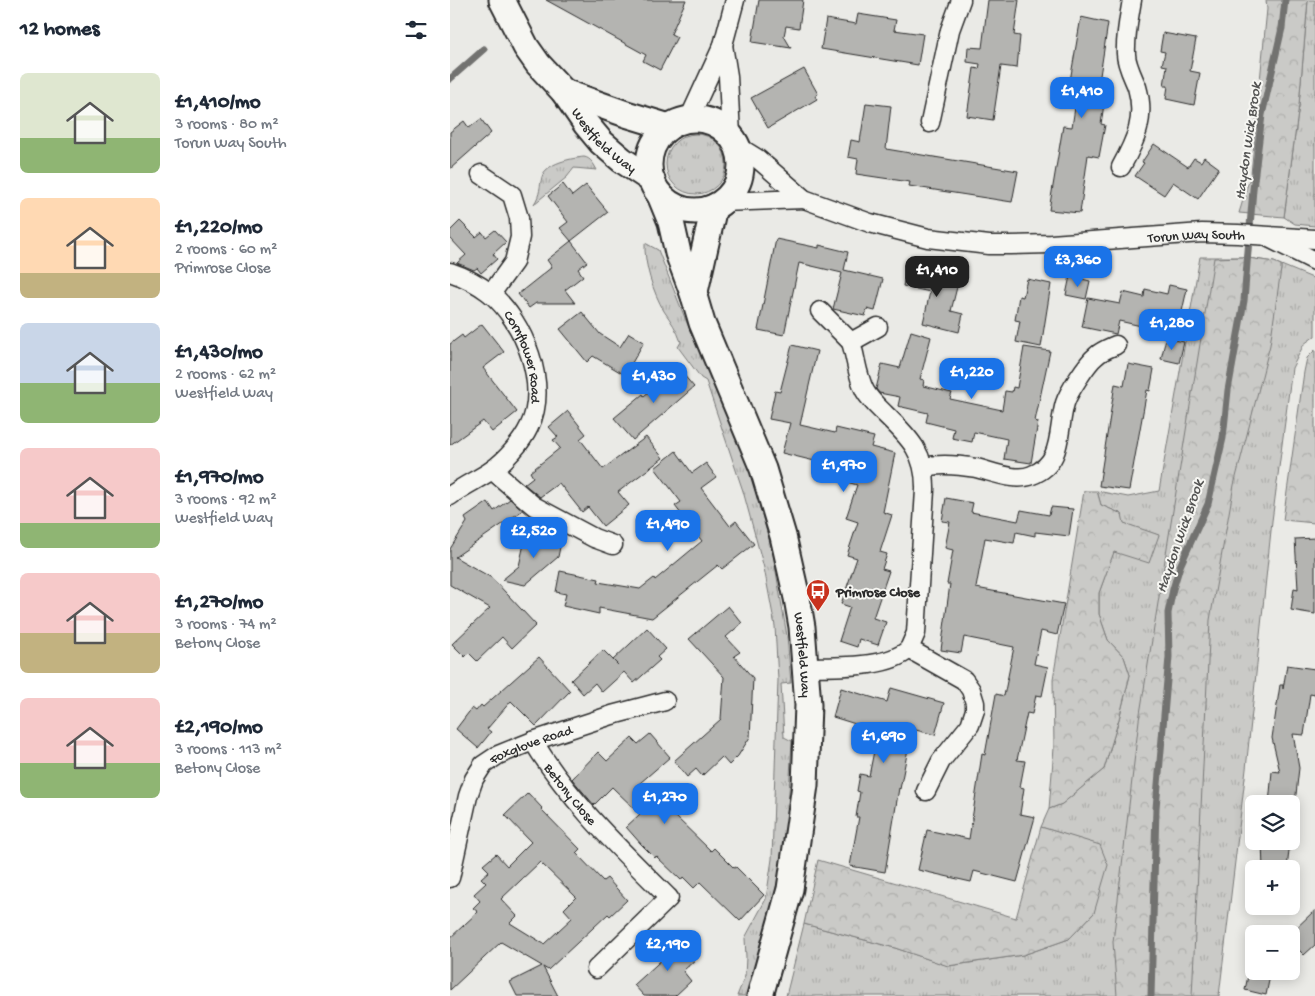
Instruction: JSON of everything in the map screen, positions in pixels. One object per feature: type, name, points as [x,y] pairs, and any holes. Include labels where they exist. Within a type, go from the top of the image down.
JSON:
[{"type":"main road","name":"Westfield Way","points":[[502,0],[538,64],[564,92],[601,142],[656,187],[673,205],[685,210],[699,210],[718,204]]},
{"type":"main road","name":"Westfield Way","points":[[564,92],[626,114],[679,123],[698,119],[714,122],[722,127],[734,141]]},
{"type":"main road","name":"Westfield Way","points":[[679,123],[658,137],[651,150],[649,161],[656,187],[671,222],[678,253],[712,351],[764,469],[797,598],[806,667],[808,705],[807,744],[800,828],[790,889],[760,996]]},
{"type":"main road","points":[[694,296],[718,204],[736,187],[740,174],[741,161],[734,141]]},
{"type":"street","points":[[679,123],[723,45],[735,0]]},
{"type":"street","points":[[930,123],[950,30],[961,0]]},
{"type":"street","points":[[1121,167],[1133,145],[1140,120],[1138,90],[1126,56],[1126,40],[1132,0]]},
{"type":"street","points":[[723,45],[734,141]]},
{"type":"street","name":"Torun Way South","points":[[734,141],[804,199],[870,223],[928,238],[989,244],[1051,244],[1184,234],[1238,234],[1315,239]]},
{"type":"street","points":[[481,174],[512,195],[520,218],[520,237],[514,262],[491,294]]},
{"type":"street","name":"Torun Way South","points":[[718,204],[804,199]]},
{"type":"street","name":"Torun Way South","points":[[1262,236],[1315,262]]},
{"type":"street","name":"Cornflower Road","points":[[450,272],[471,280],[491,294],[510,315],[523,336],[536,377],[537,398],[535,412],[529,427],[508,455],[492,470],[450,496]]},
{"type":"street","points":[[806,667],[870,664],[891,659],[904,654],[909,649],[916,633],[925,490],[924,467],[919,454],[910,441],[866,393],[859,378],[852,342],[820,311]]},
{"type":"street","points":[[852,342],[878,327]]},
{"type":"street","points":[[924,467],[934,464],[950,464],[1015,476],[1030,476],[1042,471],[1056,454],[1065,400],[1095,356],[1116,345]]},
{"type":"street","points":[[492,470],[534,506],[594,538],[613,545]]},
{"type":"street","points":[[909,649],[964,680],[971,690],[975,703],[975,710],[970,725],[941,761],[926,791]]},
{"type":"street","name":"Foxglove Road","points":[[450,878],[468,796],[474,779],[483,766],[498,755],[533,742],[612,715],[665,701]]},
{"type":"street","name":"Betony Close","points":[[533,742],[548,767],[573,798],[669,898],[596,969]]},
{"type":"green space","points":[[1266,0],[1308,0],[1299,105],[1284,217],[1239,213],[1251,174],[1267,9]]},
{"type":"green space","points":[[1308,0],[1315,0],[1315,226],[1295,224],[1284,217],[1299,105]]},
{"type":"green space","points":[[690,134],[702,134],[713,139],[721,147],[726,158],[724,176],[713,189],[702,194],[690,194],[679,189],[671,181],[666,170],[666,158],[671,147],[679,139]]},
{"type":"green space","points":[[584,157],[590,160],[597,170],[574,168],[567,177],[534,204],[539,194],[542,177],[548,168],[560,162]]},
{"type":"green space","points":[[645,243],[658,250],[751,475],[773,554],[787,636],[791,683],[781,684],[784,737],[792,741],[785,836],[770,917],[747,996],[737,996],[745,976],[745,938],[766,899],[772,859],[778,680],[775,626],[764,568],[743,491],[706,381],[701,378],[678,347],[681,342],[660,303],[650,278]]},
{"type":"green space","points":[[1200,257],[1242,257],[1274,262],[1315,279],[1315,336],[1304,344],[1292,368],[1272,521],[1246,769],[1219,996],[786,996],[804,924],[895,948],[949,966],[1023,955],[1069,939],[1094,913],[1100,846],[1041,827],[1049,809],[1062,804],[1104,769],[1119,719],[1130,675],[1124,657],[1108,640],[1099,614],[1099,593],[1114,551],[1158,535],[1123,523],[1122,514],[1101,505],[1097,491],[1128,497],[1159,491]]},
{"type":"green space","points":[[1242,257],[1274,262],[1281,265],[1281,269],[1270,345],[1234,485],[1210,620],[1192,996],[1117,996],[1113,942],[1139,720],[1214,258]]},
{"type":"green space","points":[[1315,350],[1315,523],[1283,520],[1304,372],[1307,358]]},
{"type":"green space","points":[[1084,491],[1097,491],[1101,505],[1122,514],[1124,523],[1159,535],[1149,563],[1114,552],[1099,593],[1099,614],[1108,640],[1124,657],[1130,675],[1104,769],[1062,804],[1049,809],[1054,748],[1053,679]]},
{"type":"green space","points":[[1041,827],[1100,845],[1108,865],[1094,913],[1069,939],[1023,955],[948,966],[895,948],[804,924],[818,860],[1016,918]]},
{"type":"building","points":[[546,0],[686,0],[671,34],[677,37],[660,70],[643,61],[646,55]]},
{"type":"building","points":[[759,0],[803,0],[799,28],[786,26],[784,36],[791,48],[752,42]]},
{"type":"building","points":[[988,0],[1019,0],[1014,35],[1020,36],[1017,68],[1001,66],[993,120],[967,116],[974,68],[979,69],[980,64],[967,62],[968,47],[982,48]]},
{"type":"building","points":[[858,14],[896,20],[894,30],[923,34],[918,65],[821,49],[826,19],[856,24]]},
{"type":"building","points":[[1081,17],[1108,23],[1098,89],[1106,91],[1101,124],[1105,125],[1099,157],[1088,155],[1080,213],[1049,210],[1063,126],[1072,127],[1079,82],[1070,81]]},
{"type":"building","points":[[1163,33],[1196,39],[1190,71],[1200,73],[1194,105],[1166,99],[1168,86],[1164,86],[1167,66],[1162,65],[1165,52],[1160,51]]},
{"type":"building","points":[[804,69],[818,94],[815,96],[817,99],[768,128],[751,98]]},
{"type":"building","points":[[866,103],[891,106],[886,149],[1018,171],[1012,202],[909,186],[910,182],[856,174],[858,159],[848,157],[851,140],[860,142]]},
{"type":"building","points":[[481,119],[491,133],[450,169],[450,132],[464,121],[469,128]]},
{"type":"building","points":[[1154,144],[1188,167],[1194,158],[1201,162],[1204,157],[1219,168],[1198,199],[1173,182],[1164,195],[1135,176]]},
{"type":"building","points":[[563,184],[572,196],[586,185],[608,212],[571,241],[560,228],[568,222],[548,196]]},
{"type":"building","points":[[460,221],[476,237],[482,232],[486,237],[495,230],[506,242],[493,254],[497,259],[481,273],[477,268],[474,270],[457,263],[466,255],[450,238],[450,231]]},
{"type":"building","points":[[776,239],[819,248],[819,245],[848,252],[844,270],[883,279],[875,311],[867,309],[865,316],[833,309],[842,273],[799,263],[784,335],[758,330]]},
{"type":"building","points":[[571,241],[587,262],[578,269],[583,276],[565,290],[575,303],[536,303],[529,308],[518,294],[552,267],[547,260]]},
{"type":"building","points":[[907,267],[959,279],[951,311],[963,314],[959,332],[923,323],[930,292],[903,286]]},
{"type":"building","points":[[1070,276],[1090,281],[1086,299],[1066,295]]},
{"type":"building","points":[[1027,279],[1051,284],[1041,347],[1016,342],[1020,321],[1015,320],[1019,296],[1023,297]]},
{"type":"building","points":[[1169,285],[1187,289],[1177,334],[1119,321],[1116,334],[1082,327],[1088,298],[1120,304],[1123,292],[1144,297],[1145,289],[1167,294]]},
{"type":"building","points":[[582,312],[600,334],[620,347],[629,333],[644,342],[625,375],[593,356],[587,362],[560,329]]},
{"type":"building","points":[[482,324],[504,352],[483,368],[517,412],[492,432],[483,421],[450,445],[450,344],[462,335],[464,338]]},
{"type":"building","points":[[911,331],[931,337],[920,379],[924,380],[923,386],[952,393],[950,399],[1002,410],[1005,391],[1012,392],[1013,387],[1017,388],[1024,347],[1050,351],[1035,421],[1038,422],[1031,463],[1004,459],[1007,439],[974,432],[972,442],[952,438],[954,429],[926,422],[928,413],[898,406],[900,397],[879,393],[876,389],[882,364],[900,368]]},
{"type":"building","points":[[1166,338],[1184,342],[1179,363],[1161,359]]},
{"type":"building","points":[[792,345],[817,351],[800,425],[835,433],[836,428],[874,437],[871,447],[895,453],[883,512],[892,515],[880,552],[887,554],[882,569],[889,571],[873,618],[886,622],[878,645],[859,639],[857,647],[839,641],[850,607],[841,604],[857,558],[847,555],[858,522],[846,518],[857,485],[840,480],[843,468],[782,453],[790,423],[769,419],[775,391],[780,392]]},
{"type":"building","points":[[1128,364],[1154,369],[1150,391],[1147,390],[1129,490],[1099,486],[1115,384],[1124,386]]},
{"type":"building","points":[[677,367],[694,387],[633,440],[614,418],[643,394],[644,396]]},
{"type":"building","points":[[568,411],[586,434],[580,439],[603,469],[646,437],[663,458],[618,492],[629,505],[603,526],[588,507],[582,512],[559,483],[540,497],[524,484],[533,477],[530,472],[560,448],[553,440],[558,437],[549,427]]},
{"type":"building","points":[[676,451],[692,473],[706,463],[716,477],[701,488],[730,526],[736,521],[754,544],[722,569],[718,565],[652,618],[599,608],[599,614],[563,606],[566,594],[556,592],[560,571],[599,579],[598,582],[640,589],[654,578],[655,580],[702,541],[675,506],[681,502],[655,468]]},
{"type":"building","points":[[946,498],[973,503],[971,512],[1018,521],[1021,510],[1049,515],[1051,507],[1073,509],[1069,536],[1035,532],[1035,536],[1016,532],[1014,543],[985,538],[976,588],[1064,604],[1057,635],[1041,631],[1034,664],[1048,667],[1042,696],[1036,695],[1032,714],[1027,713],[1017,760],[1025,761],[1020,787],[1024,788],[1020,814],[1035,817],[1017,882],[974,871],[971,882],[918,870],[927,830],[969,839],[982,754],[985,755],[996,694],[1004,696],[1014,647],[964,637],[961,653],[941,650],[950,584],[947,584],[953,550],[945,548],[950,522],[942,521]]},
{"type":"building","points":[[510,499],[523,510],[455,557],[492,578],[536,625],[512,648],[502,637],[477,661],[469,653],[465,657],[452,644],[490,608],[450,585],[450,549],[467,522],[465,518],[488,502],[494,511]]},
{"type":"building","points":[[526,535],[561,542],[558,557],[525,585],[502,580],[519,566]]},
{"type":"building","points":[[1315,538],[1315,614],[1291,610],[1294,588],[1298,589],[1295,539]]},
{"type":"building","points":[[728,606],[742,623],[726,637],[740,652],[734,656],[753,678],[750,737],[738,756],[729,765],[722,757],[702,776],[696,769],[687,777],[674,761],[721,719],[724,677],[689,639]]},
{"type":"building","points":[[647,628],[666,649],[657,657],[660,660],[634,683],[624,672],[602,692],[595,683],[583,694],[571,680],[603,650],[613,660]]},
{"type":"building","points":[[539,657],[570,691],[536,726],[511,701],[487,729],[491,732],[478,748],[456,729],[472,708],[476,711],[481,705],[483,707]]},
{"type":"building","points":[[1287,665],[1315,669],[1315,695],[1310,694],[1304,735],[1293,734],[1299,768],[1296,795],[1270,795],[1272,771],[1280,772],[1272,738],[1280,685],[1283,685],[1283,689]]},
{"type":"building","points":[[841,688],[887,702],[891,688],[944,703],[935,735],[912,729],[899,788],[885,872],[850,866],[859,817],[856,817],[860,792],[857,791],[860,774],[869,776],[878,731],[833,717]]},
{"type":"building","points":[[650,734],[670,757],[640,783],[670,814],[672,813],[711,851],[714,848],[764,895],[740,921],[700,882],[694,888],[683,877],[681,880],[641,844],[626,827],[640,814],[612,787],[594,805],[572,779],[598,752],[607,761],[632,738],[638,744]]},
{"type":"building","points":[[528,793],[580,849],[576,853],[603,881],[607,878],[627,900],[610,916],[608,914],[548,970],[543,967],[558,996],[517,996],[510,982],[542,966],[501,942],[450,990],[450,938],[478,912],[473,908],[480,901],[474,894],[486,883],[481,878],[489,871],[483,865],[496,854],[507,866],[531,842],[505,815]],"holes":[[[540,862],[576,897],[564,909],[572,918],[544,944],[510,923],[517,916],[501,899]]]},
{"type":"building","points":[[1262,850],[1289,850],[1288,860],[1263,860]]},
{"type":"building","points":[[1315,910],[1315,945],[1304,955],[1300,951],[1299,925]]},
{"type":"building","points":[[676,937],[697,958],[683,971],[691,981],[675,996],[644,996],[634,985],[667,955],[662,950]]},
{"type":"building","points":[[1247,980],[1269,980],[1266,995],[1245,990]]},
{"type":"waterway","name":"Haydon Wick Brook","points":[[1151,996],[1156,808],[1169,657],[1168,613],[1180,566],[1208,504],[1223,438],[1228,390],[1244,301],[1253,189],[1262,115],[1282,28],[1285,0]]},
{"type":"waterway","points":[[450,79],[484,49]]},
{"type":"place","name":"Primrose Close","points":[[818,612]]}]
